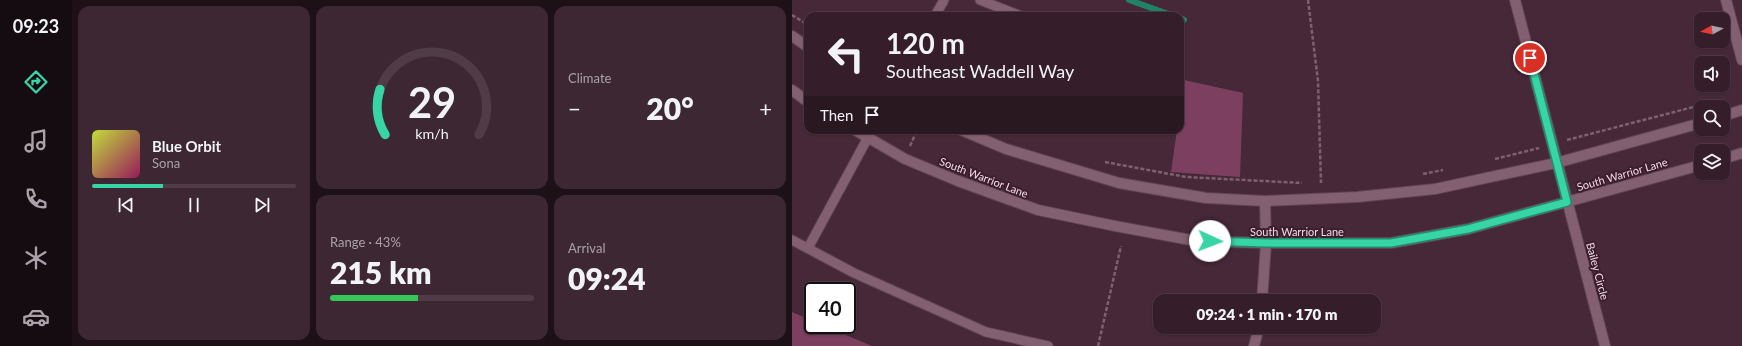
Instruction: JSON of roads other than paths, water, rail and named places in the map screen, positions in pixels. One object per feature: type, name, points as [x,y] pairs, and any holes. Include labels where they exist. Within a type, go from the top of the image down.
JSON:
[{"type":"street","name":"Bailey Circle","points":[[1515,0],[1553,144],[1556,163],[1605,346]]},
{"type":"street","points":[[1726,0],[1742,60]]},
{"type":"street","points":[[792,36],[804,45]]},
{"type":"street","points":[[792,90],[804,99]]},
{"type":"street","points":[[1730,114],[1742,110]]},
{"type":"street","points":[[970,134],[1006,149],[1119,182],[1206,198],[1265,201],[1357,197],[1435,189],[1556,163],[1694,125]]},
{"type":"street","name":"South Warrior Lane","points":[[870,134],[905,159],[958,181],[1038,210],[1196,241],[1266,243],[1391,243],[1468,229],[1694,167]]},
{"type":"street","points":[[1730,157],[1742,153]]},
{"type":"street","points":[[1262,294],[1266,243],[1265,201]]},
{"type":"street","points":[[1254,346],[1257,334]]},
{"type":"lane","points":[[937,12],[944,0]]},
{"type":"lane","points":[[980,0],[1011,12]]},
{"type":"lane","points":[[808,248],[870,134]]},
{"type":"lane","points":[[792,240],[854,273],[986,332],[1048,346]]},
{"type":"waterway","points":[[1129,0],[1163,12]]}]
